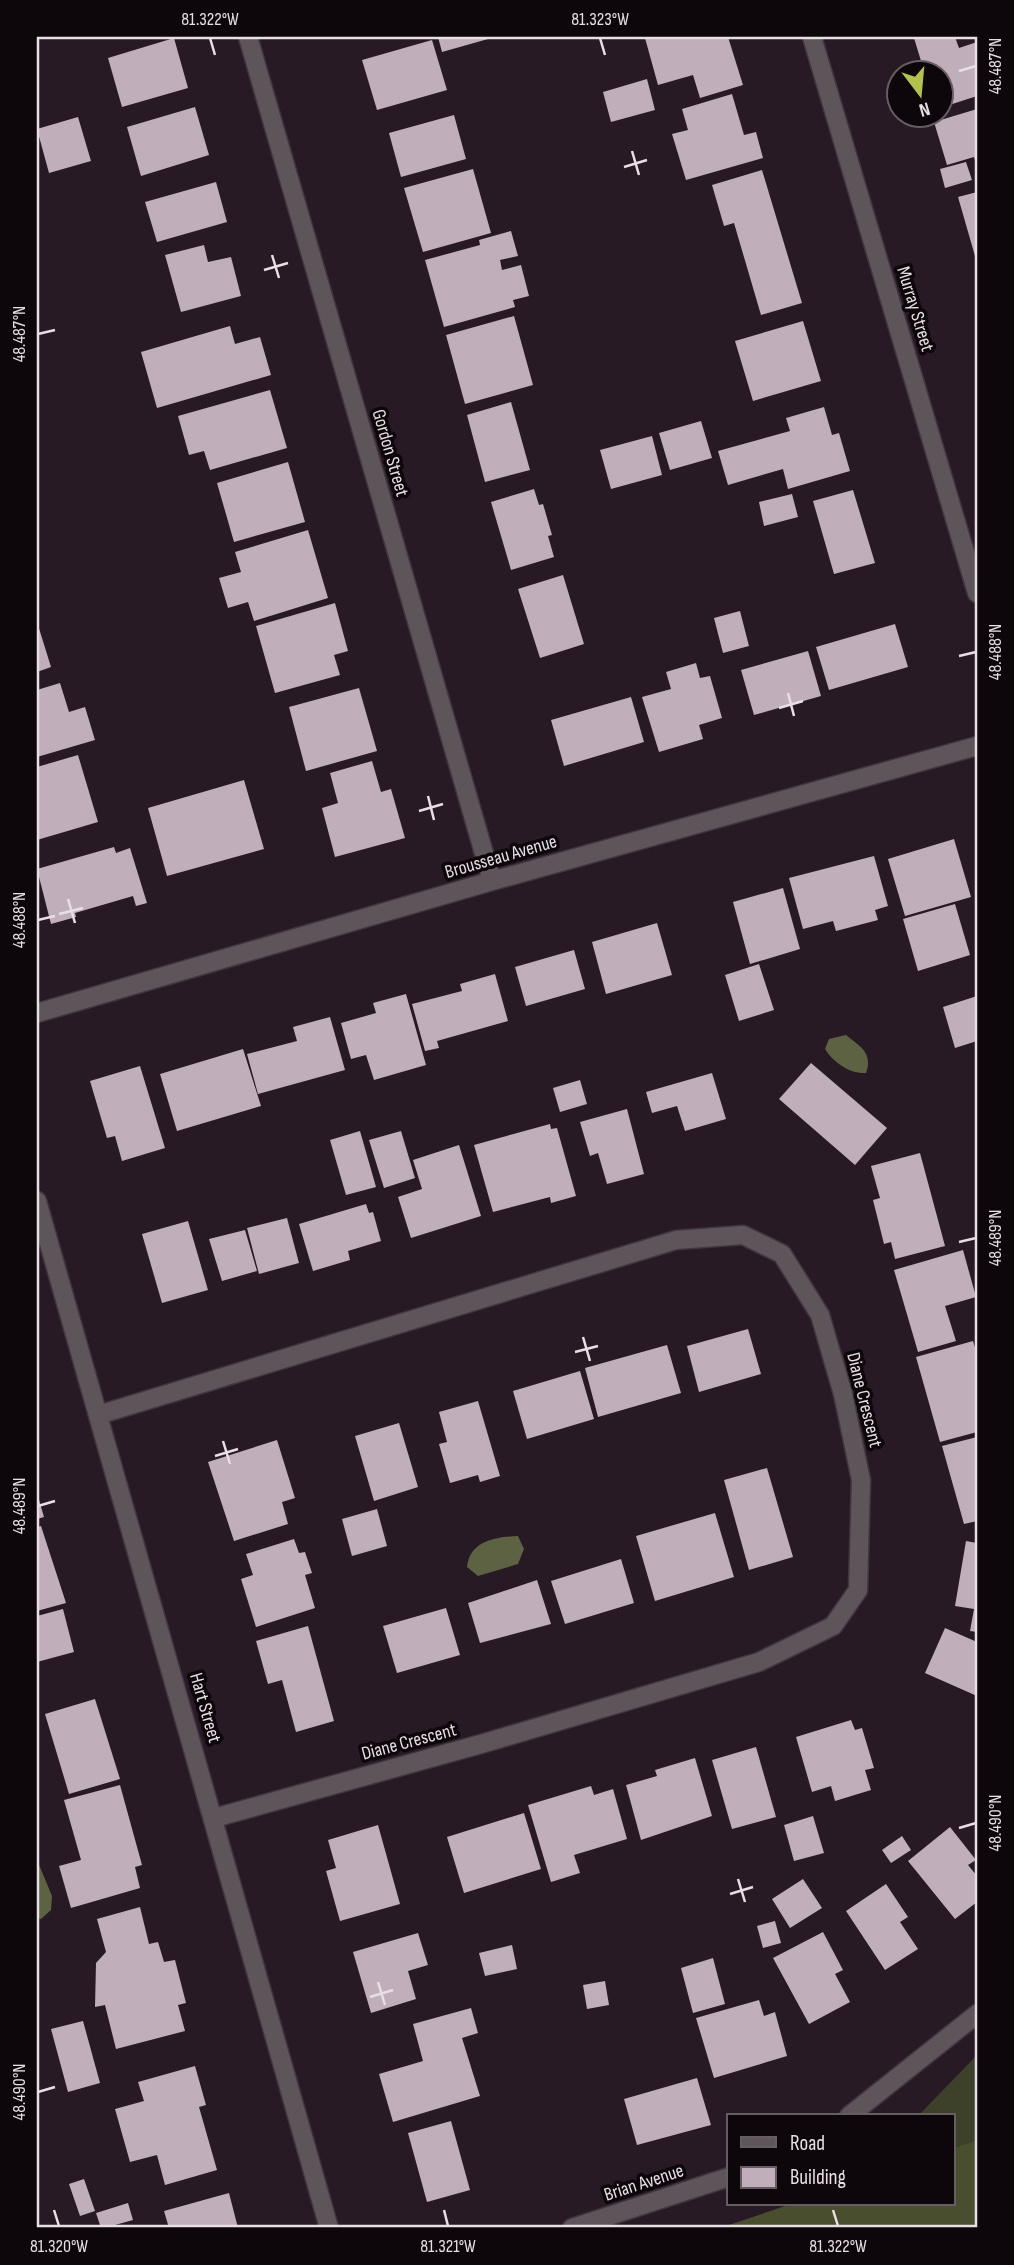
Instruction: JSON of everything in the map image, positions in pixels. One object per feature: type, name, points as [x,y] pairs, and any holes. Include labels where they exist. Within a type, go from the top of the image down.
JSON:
[{"type":"street","name":"Gordon Street","points":[[248,37],[492,881]]},
{"type":"street","name":"Murray Street","points":[[812,37],[977,593]]},
{"type":"street","name":"Brousseau Avenue","points":[[37,1013],[492,881],[977,746]]},
{"type":"street","name":"Hart Street","points":[[37,1201],[329,2228]]},
{"type":"street","name":"Diane Crescent","points":[[98,1415],[676,1240],[743,1235],[782,1254],[820,1315],[843,1394],[861,1480],[862,1539],[858,1590],[833,1626],[759,1662],[481,1744],[214,1818]]},
{"type":"street","points":[[852,2114],[977,2014]]},
{"type":"street","name":"Brian Avenue","points":[[572,2228],[727,2178]]},
{"type":"shaded area","points":[[846,1035],[867,1055],[866,1073],[843,1067],[825,1049],[829,1039]]},
{"type":"shaded area","points":[[518,1536],[524,1549],[518,1564],[478,1576],[467,1567],[469,1558],[478,1546],[492,1539]]},
{"type":"shaded area","points":[[37,1860],[52,1896],[51,1910],[41,1919],[37,1918]]},
{"type":"shaded area","points":[[977,2055],[977,2140],[954,2148],[954,2114],[920,2114]]},
{"type":"shaded area","points":[[977,2140],[977,2228],[720,2228],[785,2206],[954,2206],[954,2148]]},
{"type":"building","points":[[438,37],[487,37],[488,39],[442,52]]},
{"type":"building","points":[[728,37],[743,85],[700,98],[693,75],[658,85],[645,38]]},
{"type":"building","points":[[955,37],[959,48],[977,42],[977,96],[954,103],[954,60],[921,60],[914,38]]},
{"type":"building","points":[[174,38],[188,88],[122,107],[108,58]]},
{"type":"building","points":[[432,40],[447,90],[377,110],[362,60]]},
{"type":"building","points":[[647,79],[655,110],[611,122],[603,92]]},
{"type":"building","points":[[732,94],[744,135],[756,132],[763,158],[686,180],[672,134],[688,130],[682,109]]},
{"type":"building","points":[[195,107],[209,155],[141,176],[127,127]]},
{"type":"building","points":[[977,109],[977,166],[974,157],[947,165],[936,130],[954,130],[954,116]]},
{"type":"building","points":[[454,115],[466,159],[401,177],[389,133]]},
{"type":"building","points":[[78,117],[91,161],[49,173],[37,129]]},
{"type":"building","points":[[966,162],[972,180],[945,188],[940,169]]},
{"type":"building","points":[[473,169],[491,233],[423,252],[404,188]]},
{"type":"building","points":[[762,170],[802,303],[761,315],[734,223],[724,226],[712,185]]},
{"type":"building","points":[[216,182],[227,222],[157,242],[145,202]]},
{"type":"building","points":[[977,192],[977,263],[958,197]]},
{"type":"building","points":[[511,231],[518,256],[500,260],[502,270],[521,265],[529,296],[513,300],[515,307],[444,327],[425,260],[480,245],[479,240]]},
{"type":"building","points":[[204,245],[208,262],[231,257],[241,296],[181,312],[165,255]]},
{"type":"building","points":[[514,316],[533,385],[465,404],[446,335]]},
{"type":"building","points":[[803,321],[821,381],[753,401],[735,341]]},
{"type":"building","points":[[230,326],[235,344],[260,337],[271,375],[157,408],[141,352]]},
{"type":"building","points":[[270,390],[287,448],[210,470],[204,451],[189,455],[178,416]]},
{"type":"building","points":[[511,402],[530,470],[485,482],[467,415]]},
{"type":"building","points":[[824,407],[832,435],[839,433],[850,471],[788,489],[783,469],[728,485],[718,451],[790,431],[786,418]]},
{"type":"building","points":[[701,421],[712,458],[670,470],[659,433]]},
{"type":"building","points":[[652,436],[662,475],[611,489],[600,450]]},
{"type":"building","points":[[288,462],[305,522],[234,542],[217,483]]},
{"type":"building","points":[[534,489],[539,505],[543,504],[552,535],[548,536],[554,557],[511,570],[491,502]]},
{"type":"building","points":[[853,490],[875,563],[834,574],[813,501]]},
{"type":"building","points":[[792,494],[798,517],[764,526],[759,502]]},
{"type":"building","points":[[308,530],[328,598],[254,621],[248,602],[228,608],[219,578],[241,572],[235,552]]},
{"type":"building","points":[[563,575],[584,644],[540,658],[518,589]]},
{"type":"building","points":[[335,603],[348,651],[334,655],[340,675],[275,693],[256,626]]},
{"type":"building","points":[[740,611],[749,646],[723,653],[714,618]]},
{"type":"building","points":[[37,622],[51,667],[37,672]]},
{"type":"building","points":[[895,624],[908,667],[829,690],[816,647]]},
{"type":"building","points":[[808,651],[821,696],[754,715],[741,670]]},
{"type":"building","points":[[696,663],[700,678],[710,676],[722,718],[699,725],[703,739],[659,752],[642,697],[671,689],[666,672]]},
{"type":"building","points":[[60,683],[69,712],[85,707],[95,740],[37,757],[37,690]]},
{"type":"building","points":[[359,688],[377,751],[306,771],[289,707]]},
{"type":"building","points":[[631,697],[644,742],[564,766],[551,720]]},
{"type":"building","points":[[78,755],[98,822],[37,840],[37,767]]},
{"type":"building","points":[[372,761],[381,792],[391,789],[405,838],[335,857],[322,808],[338,803],[330,773]]},
{"type":"building","points":[[244,780],[264,849],[167,876],[148,808]]},
{"type":"building","points":[[954,839],[971,897],[905,916],[888,859]]},
{"type":"building","points":[[114,847],[116,853],[130,848],[147,903],[136,906],[133,896],[75,913],[76,917],[51,924],[37,869]]},
{"type":"building","points":[[874,856],[888,906],[875,910],[878,920],[836,931],[833,921],[803,929],[789,878]]},
{"type":"building","points":[[783,888],[800,949],[750,964],[733,902]]},
{"type":"building","points":[[955,904],[970,955],[918,971],[903,919]]},
{"type":"building","points":[[657,923],[672,975],[606,994],[592,942]]},
{"type":"building","points":[[574,950],[585,989],[526,1006],[515,967]]},
{"type":"building","points":[[759,964],[774,1010],[739,1021],[725,975]]},
{"type":"building","points":[[495,974],[508,1021],[437,1041],[439,1048],[425,1051],[412,1004],[462,991],[460,984]]},
{"type":"building","points":[[406,994],[426,1065],[374,1080],[366,1055],[351,1059],[341,1023],[376,1013],[373,1003]]},
{"type":"building","points":[[977,996],[977,1041],[955,1048],[943,1007]]},
{"type":"building","points":[[330,1017],[345,1070],[258,1094],[247,1054],[297,1041],[293,1027]]},
{"type":"building","points":[[243,1049],[261,1106],[177,1131],[160,1074]]},
{"type":"building","points":[[811,1063],[887,1128],[855,1165],[779,1099]]},
{"type":"building","points":[[140,1066],[165,1148],[122,1161],[115,1136],[107,1138],[90,1081]]},
{"type":"building","points":[[712,1073],[726,1119],[685,1131],[677,1106],[652,1113],[646,1092]]},
{"type":"building","points":[[580,1080],[587,1104],[560,1112],[553,1088]]},
{"type":"building","points":[[627,1109],[644,1174],[607,1184],[598,1153],[590,1156],[580,1122]]},
{"type":"building","points":[[550,1124],[551,1129],[557,1128],[576,1196],[551,1203],[550,1197],[493,1212],[474,1145]]},
{"type":"building","points":[[360,1131],[376,1187],[346,1195],[330,1140]]},
{"type":"building","points":[[401,1131],[415,1178],[384,1188],[369,1140]]},
{"type":"building","points":[[459,1145],[481,1216],[411,1238],[398,1197],[422,1189],[413,1160]]},
{"type":"building","points":[[920,1153],[945,1246],[895,1259],[891,1242],[884,1244],[873,1200],[880,1198],[871,1166]]},
{"type":"building","points":[[366,1204],[369,1213],[373,1212],[381,1241],[348,1251],[350,1260],[313,1271],[299,1224]]},
{"type":"building","points":[[287,1218],[299,1263],[259,1274],[247,1228]]},
{"type":"building","points":[[188,1221],[208,1290],[162,1303],[142,1234]]},
{"type":"building","points":[[245,1230],[257,1271],[222,1281],[209,1239]]},
{"type":"building","points":[[963,1250],[976,1297],[945,1306],[956,1341],[918,1352],[894,1270]]},
{"type":"building","points":[[748,1329],[761,1374],[699,1392],[687,1346]]},
{"type":"building","points":[[973,1341],[977,1354],[977,1432],[940,1442],[916,1357]]},
{"type":"building","points":[[667,1345],[681,1393],[598,1417],[585,1368]]},
{"type":"building","points":[[580,1371],[594,1419],[527,1439],[513,1391]]},
{"type":"building","points":[[478,1401],[500,1476],[480,1482],[478,1475],[450,1483],[439,1444],[447,1442],[439,1412]]},
{"type":"building","points":[[399,1423],[418,1487],[374,1501],[355,1436]]},
{"type":"building","points":[[977,1437],[977,1521],[964,1524],[942,1446]]},
{"type":"building","points":[[277,1440],[295,1498],[282,1502],[288,1524],[234,1541],[208,1462]]},
{"type":"building","points":[[767,1468],[793,1557],[749,1570],[724,1480]]},
{"type":"building","points":[[37,1493],[44,1517],[37,1519]]},
{"type":"building","points":[[377,1509],[387,1546],[352,1556],[342,1519]]},
{"type":"building","points":[[715,1513],[734,1577],[655,1601],[636,1536]]},
{"type":"building","points":[[41,1526],[66,1603],[37,1611],[37,1527]]},
{"type":"building","points":[[294,1539],[299,1553],[305,1552],[312,1573],[305,1575],[315,1608],[256,1627],[241,1579],[253,1575],[246,1554]]},
{"type":"building","points":[[966,1541],[977,1543],[977,1632],[970,1631],[974,1609],[955,1606]]},
{"type":"building","points":[[621,1559],[634,1603],[565,1624],[551,1581]]},
{"type":"building","points":[[537,1580],[551,1624],[480,1643],[468,1603]]},
{"type":"building","points":[[446,1608],[460,1655],[397,1673],[383,1626]]},
{"type":"building","points":[[63,1609],[74,1652],[37,1662],[37,1616]]},
{"type":"building","points":[[308,1626],[334,1721],[296,1732],[282,1680],[268,1684],[256,1641]]},
{"type":"building","points":[[945,1628],[977,1642],[977,1696],[925,1673]]},
{"type":"building","points":[[95,1699],[120,1779],[69,1794],[45,1714]]},
{"type":"building","points":[[851,1720],[855,1730],[862,1728],[874,1768],[865,1770],[871,1790],[835,1801],[831,1786],[812,1792],[796,1737]]},
{"type":"building","points":[[756,1747],[776,1817],[732,1829],[712,1760]]},
{"type":"building","points":[[695,1758],[712,1816],[641,1840],[626,1785],[657,1776],[655,1770]]},
{"type":"building","points":[[120,1785],[142,1865],[135,1867],[140,1888],[71,1908],[59,1866],[81,1860],[64,1800]]},
{"type":"building","points":[[591,1786],[594,1795],[613,1789],[627,1839],[574,1855],[580,1873],[551,1882],[528,1805]]},
{"type":"building","points":[[524,1813],[541,1869],[464,1893],[447,1837]]},
{"type":"building","points":[[813,1816],[824,1853],[794,1861],[784,1825]]},
{"type":"building","points":[[378,1825],[400,1904],[340,1921],[326,1871],[336,1868],[328,1840]]},
{"type":"building","points":[[950,1827],[976,1860],[968,1865],[977,1876],[977,1902],[955,1919],[908,1861]]},
{"type":"building","points":[[902,1836],[911,1850],[891,1863],[882,1850]]},
{"type":"building","points":[[803,1879],[822,1908],[790,1928],[772,1899]]},
{"type":"building","points":[[886,1884],[908,1917],[900,1922],[918,1949],[885,1970],[846,1911]]},
{"type":"building","points":[[140,1907],[149,1944],[158,1942],[164,1962],[175,1960],[186,2003],[178,2005],[185,2031],[116,2049],[105,2005],[95,2007],[96,1963],[106,1952],[97,1919]]},
{"type":"building","points":[[775,1921],[781,1943],[763,1948],[757,1926]]},
{"type":"building","points":[[823,1932],[843,1970],[835,1974],[850,2002],[809,2024],[773,1958]]},
{"type":"building","points":[[418,1933],[428,1965],[408,1971],[416,1999],[371,2013],[353,1952]]},
{"type":"building","points":[[512,1945],[517,1969],[485,1976],[479,1953]]},
{"type":"building","points":[[713,1958],[725,2004],[693,2013],[681,1968]]},
{"type":"building","points":[[605,1981],[609,2005],[587,2009],[583,1985]]},
{"type":"building","points":[[759,2000],[764,2016],[775,2012],[787,2056],[714,2078],[696,2018]]},
{"type":"building","points":[[471,2008],[478,2033],[462,2038],[480,2096],[393,2122],[379,2074],[423,2061],[413,2024]]},
{"type":"building","points":[[83,2021],[100,2083],[68,2092],[51,2029]]},
{"type":"building","points":[[195,2066],[206,2105],[199,2107],[217,2170],[165,2185],[157,2155],[130,2162],[115,2109],[144,2101],[138,2082]]},
{"type":"building","points":[[697,2078],[711,2125],[637,2145],[624,2099]]},
{"type":"building","points":[[451,2121],[470,2190],[427,2202],[408,2133]]},
{"type":"building","points":[[84,2179],[95,2211],[80,2216],[69,2184]]},
{"type":"building","points":[[229,2193],[238,2228],[169,2228],[164,2211]]},
{"type":"building","points":[[128,2203],[133,2220],[115,2225],[116,2228],[101,2228],[96,2213]]}]
